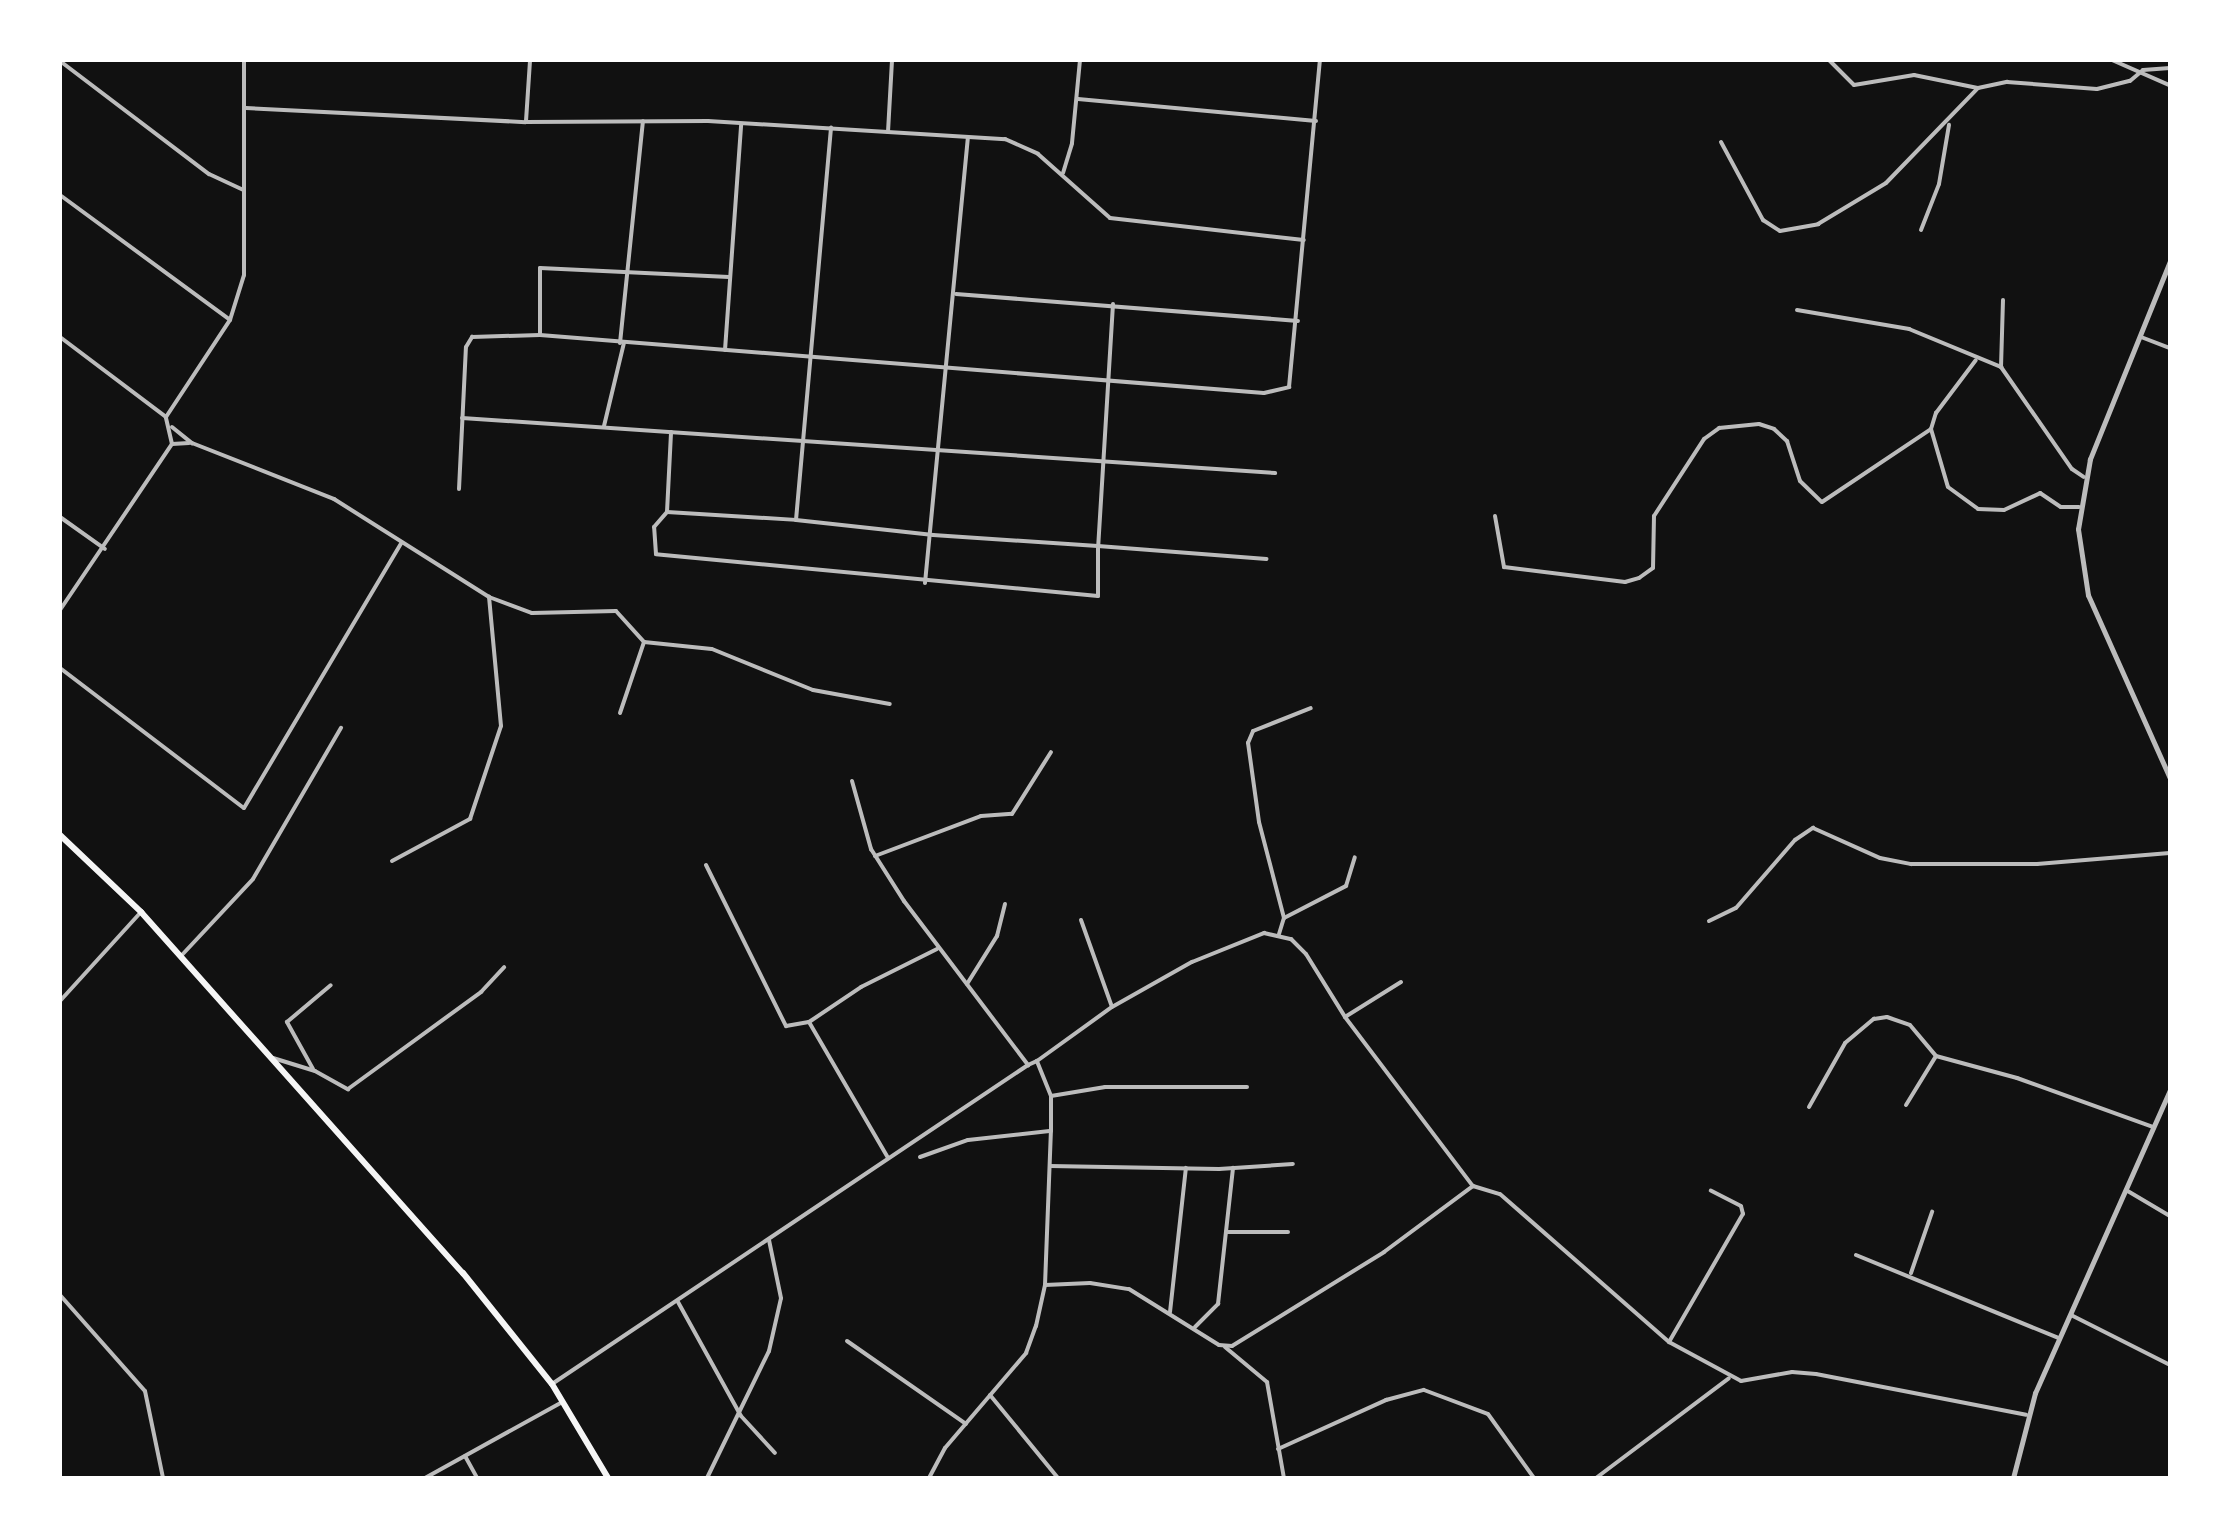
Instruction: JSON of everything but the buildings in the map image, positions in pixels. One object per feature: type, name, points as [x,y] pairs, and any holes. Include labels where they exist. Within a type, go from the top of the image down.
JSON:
[{"type":"main road","points":[[60,835],[141,912],[472,1283],[552,1384],[608,1478]]},
{"type":"street","points":[[166,417],[230,320],[244,275],[244,60]]},
{"type":"street","points":[[526,122],[530,60]]},
{"type":"street","points":[[888,132],[892,60]]},
{"type":"street","points":[[1063,173],[1078,99],[1080,60]]},
{"type":"street","points":[[459,489],[467,342],[472,337],[540,335],[1264,393],[1289,387],[1298,321],[1320,60]]},
{"type":"street","points":[[1829,60],[1854,85],[1914,75],[1978,88],[2007,82],[2097,89],[2130,81],[2143,70],[2170,68]]},
{"type":"street","points":[[2112,60],[2143,70],[2169,85]]},
{"type":"street","points":[[60,61],[209,174],[245,191]]},
{"type":"street","points":[[2170,75],[2170,91]]},
{"type":"street","points":[[1721,142],[1763,220],[1780,231],[1818,224],[1886,183],[1949,122],[1978,88]]},
{"type":"street","points":[[1078,99],[1316,121]]},
{"type":"street","points":[[246,108],[526,122],[643,121],[831,128],[1005,139],[1038,154],[1063,173],[1110,218],[1304,240]]},
{"type":"street","points":[[604,427],[622,343],[626,272],[643,121]]},
{"type":"street","points":[[1921,230],[1939,184],[1949,122]]},
{"type":"street","points":[[725,351],[741,125]]},
{"type":"street","points":[[796,520],[814,355],[831,128]]},
{"type":"street","points":[[925,583],[933,535],[968,138]]},
{"type":"street","points":[[60,195],[230,320]]},
{"type":"street","points":[[2170,261],[2084,477],[2079,507],[2078,547],[2088,595],[2170,778]]},
{"type":"street","points":[[540,335],[540,268],[729,277]]},
{"type":"street","points":[[956,294],[1298,321]]},
{"type":"street","points":[[2003,300],[2001,367],[2072,469],[2084,477]]},
{"type":"street","points":[[1113,304],[1098,546],[1098,596],[667,558],[653,547],[657,518],[667,512],[796,520],[933,535],[1098,546],[1266,559]]},
{"type":"street","points":[[1797,310],[1909,329],[1976,360],[2001,367]]},
{"type":"street","points":[[60,337],[166,417],[172,427],[192,443],[334,499],[489,597],[532,613],[616,611],[644,642],[712,649],[813,690],[890,704]]},
{"type":"street","points":[[2141,337],[2170,348]]},
{"type":"street","points":[[1976,360],[1936,413],[1931,429],[1948,487],[1978,509],[2004,510],[2040,493],[2061,507],[2079,507]]},
{"type":"street","points":[[462,418],[1275,473]]},
{"type":"street","points":[[1495,516],[1504,567],[1625,582],[1653,568],[1654,516],[1704,439],[1719,428],[1759,424],[1774,429],[1787,441],[1800,481],[1822,502],[1931,429]]},
{"type":"street","points":[[60,610],[105,549],[172,444],[172,427]]},
{"type":"street","points":[[667,512],[671,432]]},
{"type":"street","points":[[172,444],[192,443]]},
{"type":"street","points":[[60,517],[105,549]]},
{"type":"street","points":[[60,668],[244,808],[402,542]]},
{"type":"street","points":[[392,861],[470,819],[501,726],[489,597]]},
{"type":"street","points":[[620,713],[644,642]]},
{"type":"street","points":[[1279,934],[1284,918],[1259,822],[1248,743],[1253,731],[1311,708]]},
{"type":"street","points":[[181,956],[253,879],[341,728]]},
{"type":"street","points":[[875,856],[981,816],[1012,814],[1051,752]]},
{"type":"street","points":[[852,781],[875,856],[937,949],[1028,1065]]},
{"type":"street","points":[[1709,921],[1736,908],[1795,840],[1813,828],[1880,858],[1911,864],[2037,864],[2170,853]]},
{"type":"street","points":[[1284,918],[1346,886],[1355,857]]},
{"type":"street","points":[[706,865],[782,1023],[792,1028],[809,1022],[861,987],[937,949]]},
{"type":"street","points":[[967,984],[997,936],[1005,904]]},
{"type":"street","points":[[60,1001],[141,912]]},
{"type":"street","points":[[1081,920],[1112,1007]]},
{"type":"street","points":[[552,1384],[1037,1061],[1112,1007],[1218,949],[1264,933],[1279,934],[1306,954],[1345,1017],[1473,1186],[1500,1194],[1669,1342],[1729,1378],[1816,1374],[2026,1415]]},
{"type":"street","points":[[271,1058],[315,1071],[348,1089],[481,992],[504,967]]},
{"type":"street","points":[[1345,1017],[1401,982]]},
{"type":"street","points":[[315,1071],[287,1022],[331,985]]},
{"type":"street","points":[[1809,1107],[1833,1058],[1874,1019],[1902,1019],[1936,1056],[2006,1074],[2153,1127]]},
{"type":"street","points":[[809,1022],[888,1158]]},
{"type":"street","points":[[1906,1105],[1936,1056]]},
{"type":"street","points":[[929,1478],[966,1424],[1026,1353],[1045,1285],[1051,1096],[1037,1061]]},
{"type":"street","points":[[1051,1096],[1105,1087],[1247,1087]]},
{"type":"street","points":[[2013,1478],[2026,1415],[2170,1090]]},
{"type":"street","points":[[920,1157],[968,1140],[1051,1131]]},
{"type":"street","points":[[1050,1166],[1233,1168],[1293,1164]]},
{"type":"street","points":[[1170,1312],[1186,1168]]},
{"type":"street","points":[[1195,1328],[1218,1304],[1233,1168]]},
{"type":"street","points":[[1225,1347],[1384,1252],[1473,1186]]},
{"type":"street","points":[[2124,1189],[2170,1216]]},
{"type":"street","points":[[1669,1342],[1743,1214],[1741,1206],[1711,1191]]},
{"type":"street","points":[[1911,1273],[1932,1212]]},
{"type":"street","points":[[1226,1232],[1288,1232]]},
{"type":"street","points":[[707,1478],[741,1416],[769,1351],[781,1298],[769,1240]]},
{"type":"street","points":[[1856,1255],[1911,1273],[2058,1338]]},
{"type":"street","points":[[1045,1285],[1112,1285],[1170,1312],[1225,1347],[1267,1382],[1284,1478]]},
{"type":"street","points":[[60,1295],[145,1391],[163,1478]]},
{"type":"street","points":[[678,1302],[741,1416],[775,1453]]},
{"type":"street","points":[[2069,1313],[2170,1365]]},
{"type":"street","points":[[847,1341],[966,1424]]},
{"type":"street","points":[[1596,1478],[1729,1378]]},
{"type":"street","points":[[1278,1449],[1386,1400],[1424,1390],[1488,1414],[1534,1478]]},
{"type":"street","points":[[990,1395],[1058,1478]]},
{"type":"street","points":[[425,1478],[562,1402]]},
{"type":"street","points":[[465,1456],[477,1478]]}]
